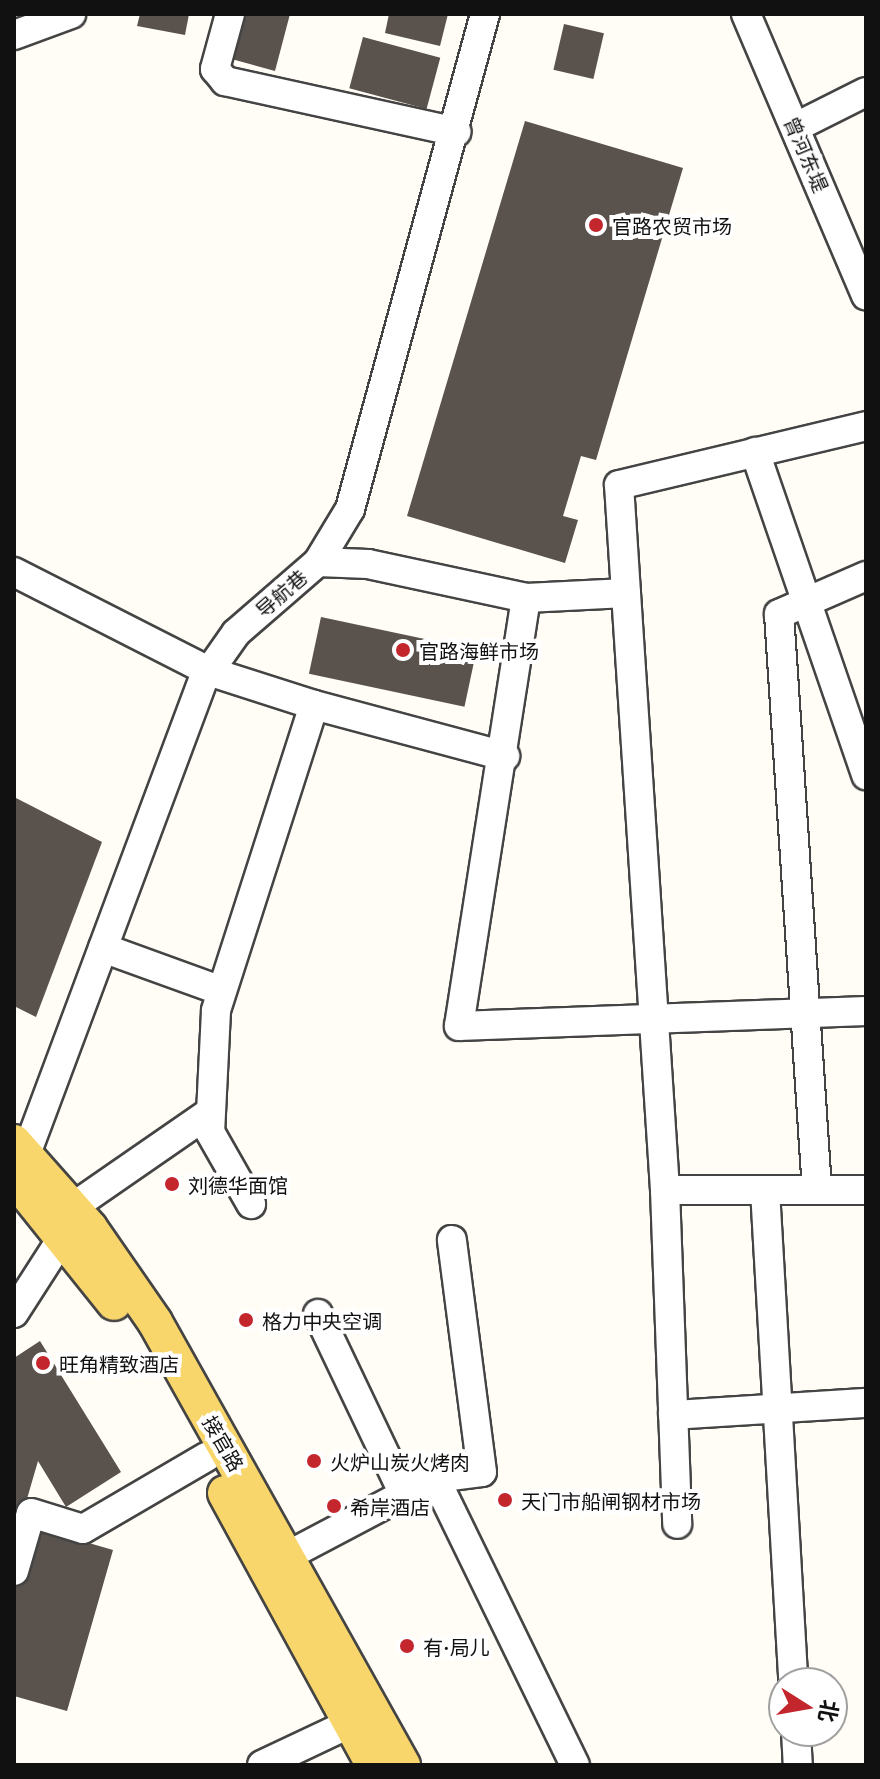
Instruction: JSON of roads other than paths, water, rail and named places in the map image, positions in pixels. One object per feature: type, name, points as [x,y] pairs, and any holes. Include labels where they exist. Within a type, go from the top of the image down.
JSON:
[{"type":"main road","name":"接官路","points":[[18,1158],[155,1322],[403,1765]]},
{"type":"main road","name":"接官路","points":[[69,1221],[206,1457],[373,1765]]},
{"type":"street","points":[[14,35],[71,14]]},
{"type":"street","points":[[230,14],[215,69],[225,81],[456,132]]},
{"type":"street","name":"导航巷","points":[[18,1158],[103,948],[208,671],[253,616],[318,562],[350,509],[456,132],[485,14]]},
{"type":"street","name":"曾河东堤","points":[[746,14],[866,295]]},
{"type":"street","points":[[796,127],[866,92]]},
{"type":"street","points":[[677,1524],[665,1190],[619,485],[866,426]]},
{"type":"street","points":[[755,452],[866,775]]},
{"type":"street","points":[[318,562],[368,564],[526,598],[626,593]]},
{"type":"street","points":[[14,572],[208,671],[314,705],[505,756]]},
{"type":"street","points":[[817,1190],[779,614],[866,576]]},
{"type":"street","points":[[526,598],[505,756],[459,1026],[866,1011]]},
{"type":"street","points":[[251,1204],[217,1151],[210,1112],[219,990],[314,705]]},
{"type":"street","points":[[103,948],[219,990]]},
{"type":"street","points":[[14,1313],[69,1221],[210,1112]]},
{"type":"street","points":[[665,1190],[866,1190]]},
{"type":"street","points":[[765,1190],[792,1667]]},
{"type":"street","points":[[287,1556],[435,1478],[482,1472],[452,1240]]},
{"type":"street","points":[[318,1314],[404,1494]]},
{"type":"street","points":[[673,1415],[866,1403]]},
{"type":"street","points":[[14,1571],[31,1513],[83,1529],[206,1457]]},
{"type":"street","points":[[435,1478],[575,1765]]},
{"type":"street","points":[[262,1765],[351,1723]]},
{"type":"place","name":"官路农贸市场","points":[[596,225]]},
{"type":"place","name":"官路海鲜市场","points":[[403,650]]},
{"type":"place","name":"刘德华面馆","points":[[172,1184]]},
{"type":"place","name":"格力中央空调","points":[[246,1320]]},
{"type":"place","name":"旺角精致酒店","points":[[43,1363]]},
{"type":"place","name":"火炉山炭火烤肉","points":[[314,1461]]},
{"type":"place","name":"天门市船闸钢材市场","points":[[505,1500]]},
{"type":"place","name":"希岸酒店","points":[[334,1506]]},
{"type":"place","name":"有·局儿","points":[[407,1646]]}]
